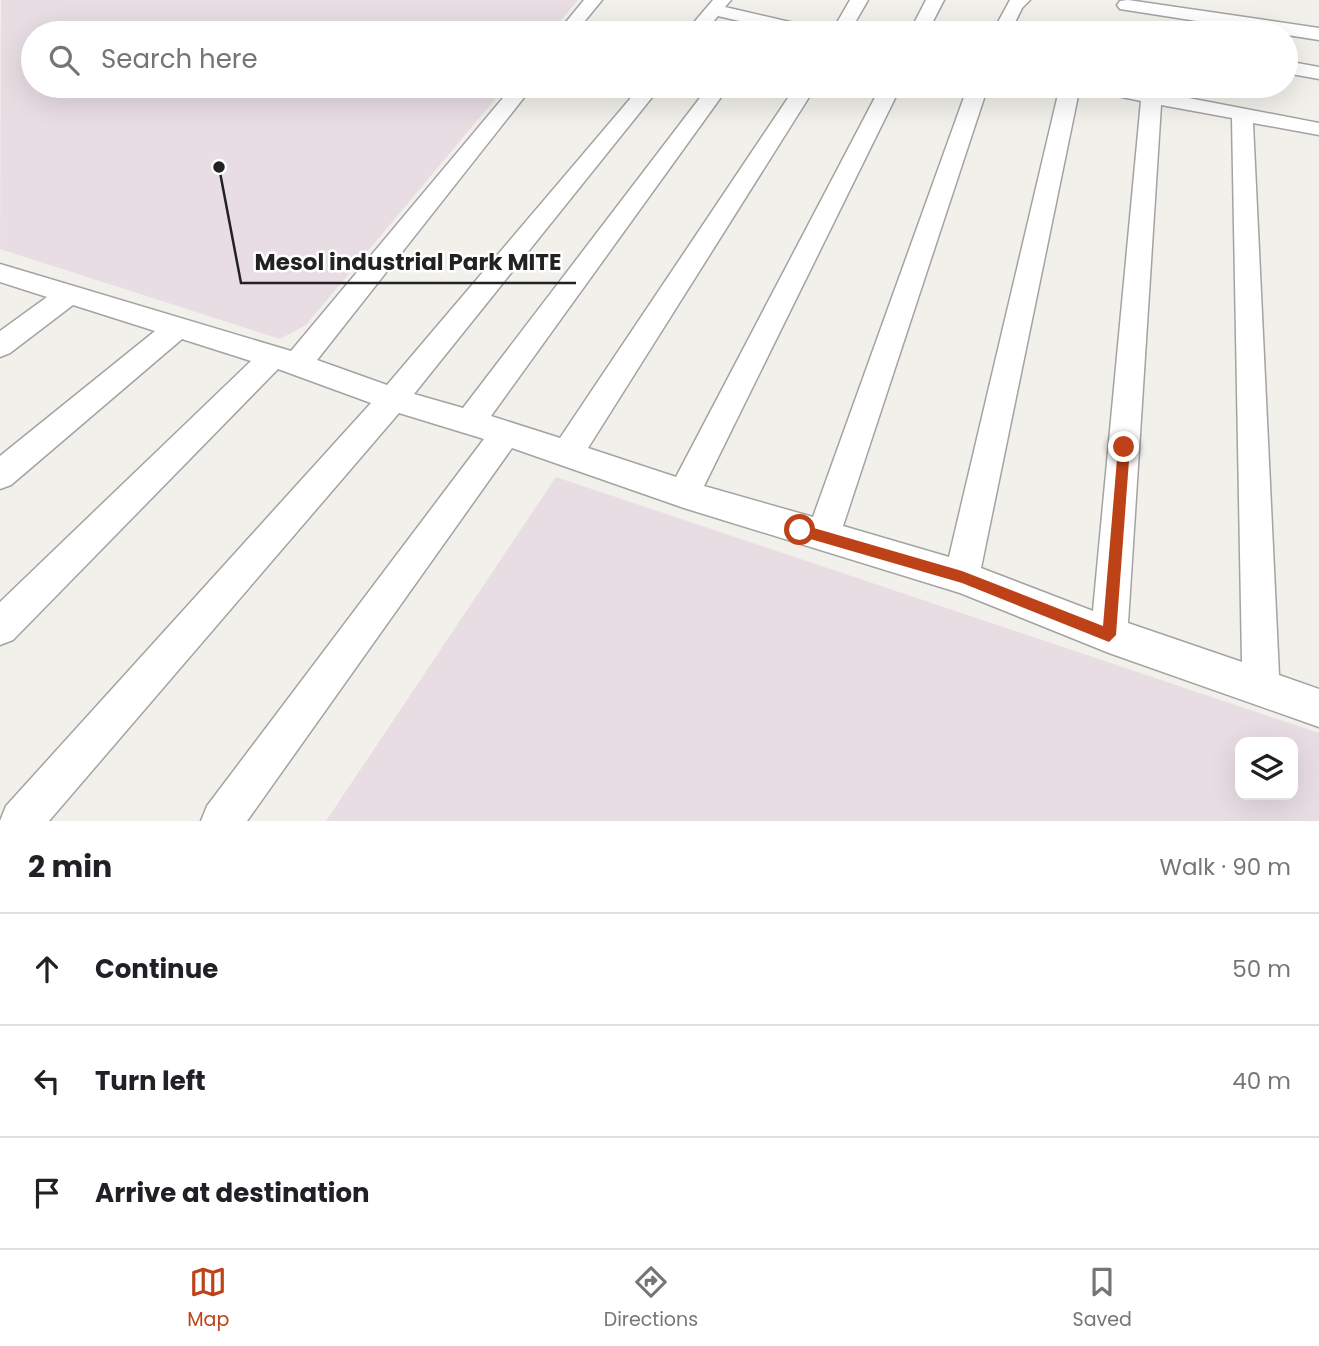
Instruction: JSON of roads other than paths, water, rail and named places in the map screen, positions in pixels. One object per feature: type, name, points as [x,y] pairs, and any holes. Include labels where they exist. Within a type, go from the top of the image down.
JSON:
[{"type":"street","points":[[576,21],[593,0]]},
{"type":"street","points":[[847,21],[859,0]]},
{"type":"street","points":[[924,21],[935,0]]},
{"type":"street","points":[[1006,21],[1014,5],[1021,0]]},
{"type":"street","points":[[1121,3],[1143,21]]},
{"type":"street","points":[[1121,3],[1236,21]]},
{"type":"street","points":[[704,21],[718,5],[749,21]]},
{"type":"street","points":[[1298,31],[1319,34]]},
{"type":"street","points":[[1298,69],[1319,73]]},
{"type":"street","points":[[0,627],[285,361],[513,98]]},
{"type":"street","points":[[21,821],[393,399],[641,98]]},
{"type":"street","points":[[470,422],[710,98]]},
{"type":"street","points":[[566,455],[798,98]]},
{"type":"street","points":[[684,494],[885,98]]},
{"type":"street","points":[[823,537],[974,98]]},
{"type":"street","points":[[962,577],[1067,98]]},
{"type":"street","points":[[1109,635],[1166,98]]},
{"type":"street","points":[[1179,98],[1319,128]]},
{"type":"street","points":[[1242,113],[1261,688]]},
{"type":"street","points":[[0,273],[285,361],[684,494],[962,577],[1109,635],[1319,708]]},
{"type":"street","points":[[0,346],[69,294]]},
{"type":"street","points":[[0,475],[176,329]]},
{"type":"street","points":[[222,821],[506,433]]},
{"type":"place","name":"Mesol industrial Park MITE","points":[[219,167]]}]
